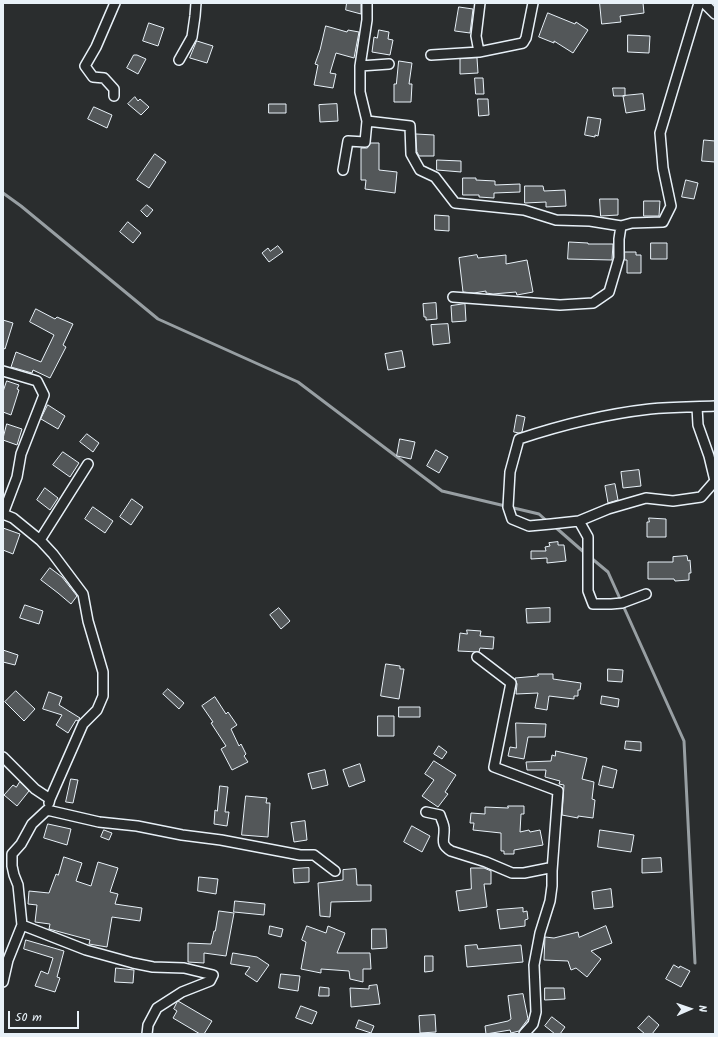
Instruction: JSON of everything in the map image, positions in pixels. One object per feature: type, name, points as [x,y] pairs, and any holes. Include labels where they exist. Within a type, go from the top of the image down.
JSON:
[{"type":"street","points":[[114,96],[114,89],[104,78],[93,76],[85,66],[96,47],[115,3]]},
{"type":"street","points":[[179,60],[192,37],[196,3]]},
{"type":"street","points":[[343,170],[348,141],[365,142],[367,121],[360,92],[360,66],[367,20],[367,3]]},
{"type":"street","points":[[479,52],[476,32],[480,13],[480,3]]},
{"type":"street","points":[[431,56],[479,52],[523,43],[526,38],[533,3]]},
{"type":"street","points":[[367,121],[410,126],[411,154],[420,170],[434,177],[455,203],[524,210],[556,220],[590,221],[621,226],[632,222],[663,222],[671,206],[662,168],[660,133],[699,3]]},
{"type":"street","points":[[704,3],[715,14]]},
{"type":"street","points":[[360,66],[389,64]]},
{"type":"street","points":[[453,297],[560,305],[593,304],[609,292],[620,258],[619,239],[621,226]]},
{"type":"street","points":[[3,371],[37,381],[44,395],[21,454],[17,477],[3,514],[13,518],[40,540],[53,554],[84,594],[88,621],[103,672],[103,696],[97,710],[84,724],[50,799],[47,810],[32,824],[21,844],[12,854],[12,866],[18,885],[22,925],[8,960],[3,982]]},
{"type":"street","points":[[697,407],[698,425],[709,456],[715,481],[701,497],[673,501],[646,498],[608,509],[579,521],[529,526],[512,519],[508,506],[510,472],[518,439],[549,429],[606,416],[650,409],[715,406]]},
{"type":"street","points":[[40,540],[88,464]]},
{"type":"street","points":[[579,521],[588,537],[588,591],[593,604],[622,603],[646,594]]},
{"type":"street","points":[[477,657],[511,682],[494,767],[558,791],[550,901],[540,933],[534,965],[536,1012],[533,1024],[524,1034]]},
{"type":"street","points":[[3,757],[35,789],[50,799]]},
{"type":"street","points":[[47,810],[99,822],[137,826],[182,835],[236,842],[300,855],[314,855],[335,870]]},
{"type":"street","points":[[426,812],[440,815],[444,827],[443,841],[447,848],[452,851],[512,872],[524,874],[549,868],[552,871]]},
{"type":"street","points":[[22,925],[86,950],[133,963],[153,967],[184,968],[213,975],[210,981],[182,992],[157,1008],[148,1025],[146,1034]]},
{"type":"building","points":[[347,3],[361,3],[361,14],[346,10]]},
{"type":"building","points":[[600,3],[643,3],[644,13],[620,16],[621,22],[602,24]]},
{"type":"building","points":[[459,7],[473,9],[470,33],[455,31]]},
{"type":"building","points":[[548,13],[575,24],[576,22],[588,30],[573,53],[554,41],[554,43],[539,37]]},
{"type":"building","points":[[149,23],[164,28],[158,46],[143,41]]},
{"type":"building","points":[[326,26],[347,32],[348,30],[359,32],[354,58],[336,53],[330,73],[336,74],[333,88],[314,85],[318,65],[315,64]]},
{"type":"building","points":[[379,30],[389,32],[388,39],[393,40],[390,55],[372,52],[374,37],[377,38]]},
{"type":"building","points":[[628,35],[650,36],[649,53],[628,52]]},
{"type":"building","points":[[197,41],[213,46],[207,63],[190,58]]},
{"type":"building","points":[[134,55],[146,59],[138,74],[127,68]]},
{"type":"building","points":[[477,58],[478,73],[460,74],[460,59]]},
{"type":"building","points":[[399,61],[412,63],[409,84],[412,84],[411,102],[394,102],[394,84],[396,84]]},
{"type":"building","points":[[475,78],[483,78],[484,94],[476,94]]},
{"type":"building","points":[[613,88],[625,88],[625,96],[614,96]]},
{"type":"building","points":[[643,94],[645,110],[626,113],[623,96]]},
{"type":"building","points":[[135,97],[138,101],[140,99],[149,107],[141,115],[128,104]]},
{"type":"building","points":[[478,99],[488,99],[489,115],[479,116]]},
{"type":"building","points":[[269,104],[286,104],[286,113],[269,113]]},
{"type":"building","points":[[337,104],[338,121],[320,122],[319,105]]},
{"type":"building","points":[[94,107],[112,115],[107,128],[88,119]]},
{"type":"building","points":[[588,117],[601,119],[598,136],[595,135],[595,137],[585,135]]},
{"type":"building","points":[[416,134],[434,135],[434,156],[419,156],[417,152]]},
{"type":"building","points":[[704,140],[715,141],[715,162],[702,161]]},
{"type":"building","points":[[371,143],[379,143],[379,170],[397,172],[395,193],[365,189],[366,180],[361,180],[361,148],[367,148]]},
{"type":"building","points":[[155,154],[166,162],[149,188],[137,180]]},
{"type":"building","points":[[437,160],[461,161],[461,172],[437,170]]},
{"type":"building","points":[[463,178],[476,178],[476,180],[495,181],[495,185],[520,184],[520,192],[494,193],[494,198],[479,197],[479,195],[463,195]]},
{"type":"building","points":[[686,180],[698,183],[694,199],[682,197]]},
{"type":"building","points":[[525,186],[543,186],[544,191],[565,190],[566,206],[546,207],[546,202],[525,203]]},
{"type":"building","points":[[600,199],[618,199],[618,215],[601,216]]},
{"type":"building","points":[[644,201],[660,201],[659,216],[644,216]]},
{"type":"building","points":[[147,205],[153,210],[147,217],[141,211]]},
{"type":"building","points":[[435,215],[449,216],[449,231],[435,230]]},
{"type":"building","points":[[128,222],[141,233],[133,243],[120,232]]},
{"type":"building","points":[[569,242],[613,244],[612,260],[568,259]]},
{"type":"building","points":[[651,243],[667,243],[667,259],[651,259]]},
{"type":"building","points":[[278,246],[283,252],[269,262],[262,253],[268,248],[270,251]]},
{"type":"building","points":[[625,252],[636,252],[636,255],[641,255],[641,273],[627,273],[627,260],[625,260]]},
{"type":"building","points":[[477,255],[478,258],[506,255],[506,264],[527,260],[533,292],[517,295],[516,292],[493,294],[486,293],[486,291],[474,293],[463,292],[459,258]]},
{"type":"building","points":[[436,303],[437,319],[426,320],[426,317],[424,317],[423,304]]},
{"type":"building","points":[[465,304],[466,321],[452,322],[451,306]]},
{"type":"building","points":[[36,309],[55,319],[57,317],[73,324],[63,345],[66,347],[50,378],[33,370],[32,373],[11,367],[16,352],[41,362],[54,335],[30,322]]},
{"type":"building","points":[[3,320],[13,323],[5,349],[3,348]]},
{"type":"building","points":[[448,324],[450,343],[433,345],[431,325]]},
{"type":"building","points":[[402,351],[405,367],[388,370],[385,354]]},
{"type":"building","points":[[7,381],[19,385],[17,389],[19,390],[11,415],[3,412],[3,392]]},
{"type":"building","points":[[48,405],[65,416],[58,429],[41,419]]},
{"type":"building","points":[[517,415],[525,417],[522,432],[519,433],[514,432]]},
{"type":"building","points":[[7,424],[22,429],[17,445],[3,440]]},
{"type":"building","points":[[87,434],[99,443],[93,452],[80,442]]},
{"type":"building","points":[[400,439],[415,442],[411,459],[397,456]]},
{"type":"building","points":[[436,450],[448,457],[439,473],[427,466]]},
{"type":"building","points":[[63,452],[79,463],[70,477],[53,465]]},
{"type":"building","points":[[639,470],[641,486],[623,488],[621,472]]},
{"type":"building","points":[[615,484],[618,500],[608,503],[605,486]]},
{"type":"building","points":[[45,488],[58,498],[50,510],[37,500]]},
{"type":"building","points":[[132,499],[143,507],[131,525],[120,517]]},
{"type":"building","points":[[93,507],[113,521],[105,533],[85,519]]},
{"type":"building","points":[[649,518],[666,519],[666,537],[647,537],[647,522],[649,522]]},
{"type":"building","points":[[3,528],[20,534],[13,554],[3,550]]},
{"type":"building","points":[[558,542],[558,545],[564,545],[566,561],[547,563],[547,558],[531,559],[531,551],[546,551],[545,547],[550,546],[549,543]]},
{"type":"building","points":[[687,556],[688,561],[690,560],[691,573],[689,573],[689,580],[675,581],[674,579],[648,579],[648,562],[673,562],[673,557]]},
{"type":"building","points":[[50,568],[62,577],[77,596],[71,604],[41,580]]},
{"type":"building","points":[[25,605],[43,611],[39,624],[20,618]]},
{"type":"building","points":[[279,608],[290,621],[281,629],[270,615]]},
{"type":"building","points":[[550,608],[550,622],[527,623],[526,609]]},
{"type":"building","points":[[467,630],[481,631],[480,636],[494,637],[493,649],[480,648],[479,652],[458,651],[460,633],[467,634]]},
{"type":"building","points":[[3,650],[18,655],[15,665],[3,662]]},
{"type":"building","points":[[386,664],[400,666],[400,669],[404,669],[399,699],[381,696]]},
{"type":"building","points":[[608,669],[623,670],[622,682],[608,681]]},
{"type":"building","points":[[538,674],[553,674],[553,679],[581,683],[580,690],[578,690],[578,696],[574,696],[574,699],[549,696],[547,710],[535,708],[538,693],[516,694],[517,684],[515,678],[538,676]]},
{"type":"building","points":[[168,689],[184,703],[179,709],[163,694]]},
{"type":"building","points":[[16,691],[35,709],[24,721],[5,702]]},
{"type":"building","points":[[49,692],[62,697],[59,705],[80,718],[78,721],[76,720],[68,733],[56,725],[62,715],[43,709]]},
{"type":"building","points":[[602,696],[619,699],[618,707],[601,704]]},
{"type":"building","points":[[215,697],[226,714],[228,712],[237,725],[231,729],[239,746],[241,744],[246,754],[244,756],[248,762],[232,770],[221,749],[226,746],[211,723],[213,722],[202,706]]},
{"type":"building","points":[[399,707],[420,707],[420,717],[399,717]]},
{"type":"building","points":[[378,716],[394,716],[394,736],[378,736]]},
{"type":"building","points":[[516,723],[546,724],[545,737],[528,737],[524,759],[508,756],[510,747],[516,748]]},
{"type":"building","points":[[626,741],[641,742],[641,751],[625,749]]},
{"type":"building","points":[[439,746],[447,752],[442,759],[434,754]]},
{"type":"building","points":[[556,751],[587,758],[582,779],[594,782],[592,799],[595,800],[593,818],[578,816],[578,818],[562,815],[564,785],[559,784],[560,781],[545,777],[546,770],[527,770],[526,762],[551,761],[552,755],[555,756]]},
{"type":"building","points":[[434,761],[456,775],[445,792],[448,794],[438,807],[422,796],[434,780],[425,774]]},
{"type":"building","points":[[360,764],[365,781],[349,787],[343,770]]},
{"type":"building","points":[[603,766],[617,770],[613,788],[599,785]]},
{"type":"building","points":[[325,770],[328,785],[312,789],[308,774]]},
{"type":"building","points":[[71,779],[78,780],[73,803],[66,802]]},
{"type":"building","points":[[20,782],[29,791],[17,806],[4,795],[13,785],[16,787]]},
{"type":"building","points":[[220,786],[228,787],[225,812],[229,812],[227,826],[214,824]]},
{"type":"building","points":[[246,796],[267,798],[266,803],[270,803],[268,837],[242,835]]},
{"type":"building","points":[[508,806],[524,806],[524,814],[521,814],[520,832],[540,830],[543,845],[514,850],[514,854],[504,854],[504,851],[501,851],[501,833],[473,830],[474,823],[470,823],[471,813],[485,814],[485,807],[508,808]]},
{"type":"building","points":[[305,821],[307,840],[294,842],[291,823]]},
{"type":"building","points":[[48,824],[71,829],[67,845],[44,838]]},
{"type":"building","points":[[412,826],[430,836],[422,852],[404,842]]},
{"type":"building","points":[[104,830],[112,833],[109,840],[101,837]]},
{"type":"building","points":[[600,830],[634,835],[631,852],[598,847]]},
{"type":"building","points":[[64,857],[82,863],[76,881],[91,886],[98,862],[118,868],[110,892],[118,894],[115,904],[142,908],[140,921],[112,917],[107,947],[89,944],[90,940],[49,929],[50,924],[35,922],[37,905],[28,904],[29,891],[49,893],[56,874],[58,875]]},
{"type":"building","points":[[661,858],[662,872],[642,873],[642,859]]},
{"type":"building","points":[[309,868],[309,882],[294,883],[293,869]]},
{"type":"building","points":[[471,868],[484,868],[491,871],[491,884],[484,884],[487,907],[459,911],[456,891],[471,889]]},
{"type":"building","points":[[356,869],[357,885],[371,885],[371,901],[331,902],[330,917],[320,916],[318,883],[343,880],[343,870]]},
{"type":"building","points":[[199,877],[218,879],[216,894],[198,891]]},
{"type":"building","points":[[611,889],[613,907],[594,909],[592,892]]},
{"type":"building","points":[[235,901],[265,904],[264,915],[234,912]]},
{"type":"building","points":[[523,908],[523,912],[527,911],[528,919],[525,920],[525,926],[500,929],[497,910]]},
{"type":"building","points":[[219,911],[234,913],[226,956],[204,953],[204,963],[188,962],[188,943],[211,944]]},
{"type":"building","points":[[270,926],[283,929],[281,937],[269,934]]},
{"type":"building","points":[[307,926],[326,933],[328,926],[345,933],[337,953],[370,953],[371,969],[363,969],[363,982],[350,979],[349,971],[321,969],[321,973],[301,969],[306,942],[302,940]]},
{"type":"building","points":[[606,926],[612,943],[591,951],[601,959],[587,977],[576,968],[571,970],[568,961],[544,960],[545,937],[554,938],[578,932],[579,937]]},
{"type":"building","points":[[372,929],[386,929],[387,948],[372,949]]},
{"type":"building","points":[[26,940],[64,951],[57,977],[60,978],[55,992],[35,986],[41,971],[48,974],[53,958],[24,949]]},
{"type":"building","points":[[477,945],[478,949],[521,945],[523,962],[467,967],[465,946]]},
{"type":"building","points":[[233,953],[257,957],[269,965],[257,982],[245,974],[250,967],[231,964]]},
{"type":"building","points":[[425,956],[433,956],[433,971],[425,972]]},
{"type":"building","points":[[674,965],[690,971],[681,987],[666,979]]},
{"type":"building","points":[[116,968],[134,970],[133,983],[115,982]]},
{"type":"building","points":[[281,974],[300,976],[298,991],[279,988]]},
{"type":"building","points":[[377,985],[380,1004],[351,1007],[350,988],[369,989],[369,986]]},
{"type":"building","points":[[320,987],[329,988],[329,996],[319,996]]},
{"type":"building","points":[[545,988],[564,988],[565,999],[545,1000]]},
{"type":"building","points":[[523,994],[528,1019],[519,1031],[511,1033],[510,1030],[486,1034],[485,1026],[511,1019],[508,996]]},
{"type":"building","points":[[178,1001],[212,1021],[204,1034],[200,1034],[173,1018],[177,1011],[174,1009]]},
{"type":"building","points":[[301,1006],[317,1012],[312,1024],[296,1018]]},
{"type":"building","points":[[435,1015],[436,1032],[420,1033],[419,1016]]},
{"type":"building","points":[[649,1016],[659,1025],[652,1034],[645,1034],[638,1028]]},
{"type":"building","points":[[552,1017],[565,1027],[560,1034],[555,1034],[545,1026]]},
{"type":"building","points":[[359,1020],[374,1026],[371,1033],[356,1028]]},
{"type":"waterway","points":[[3,193],[21,206],[158,319],[298,382],[442,491],[539,514],[548,522]]},
{"type":"waterway","points":[[554,526],[586,554]]},
{"type":"waterway","points":[[590,557],[608,572],[684,741],[695,963]]}]
